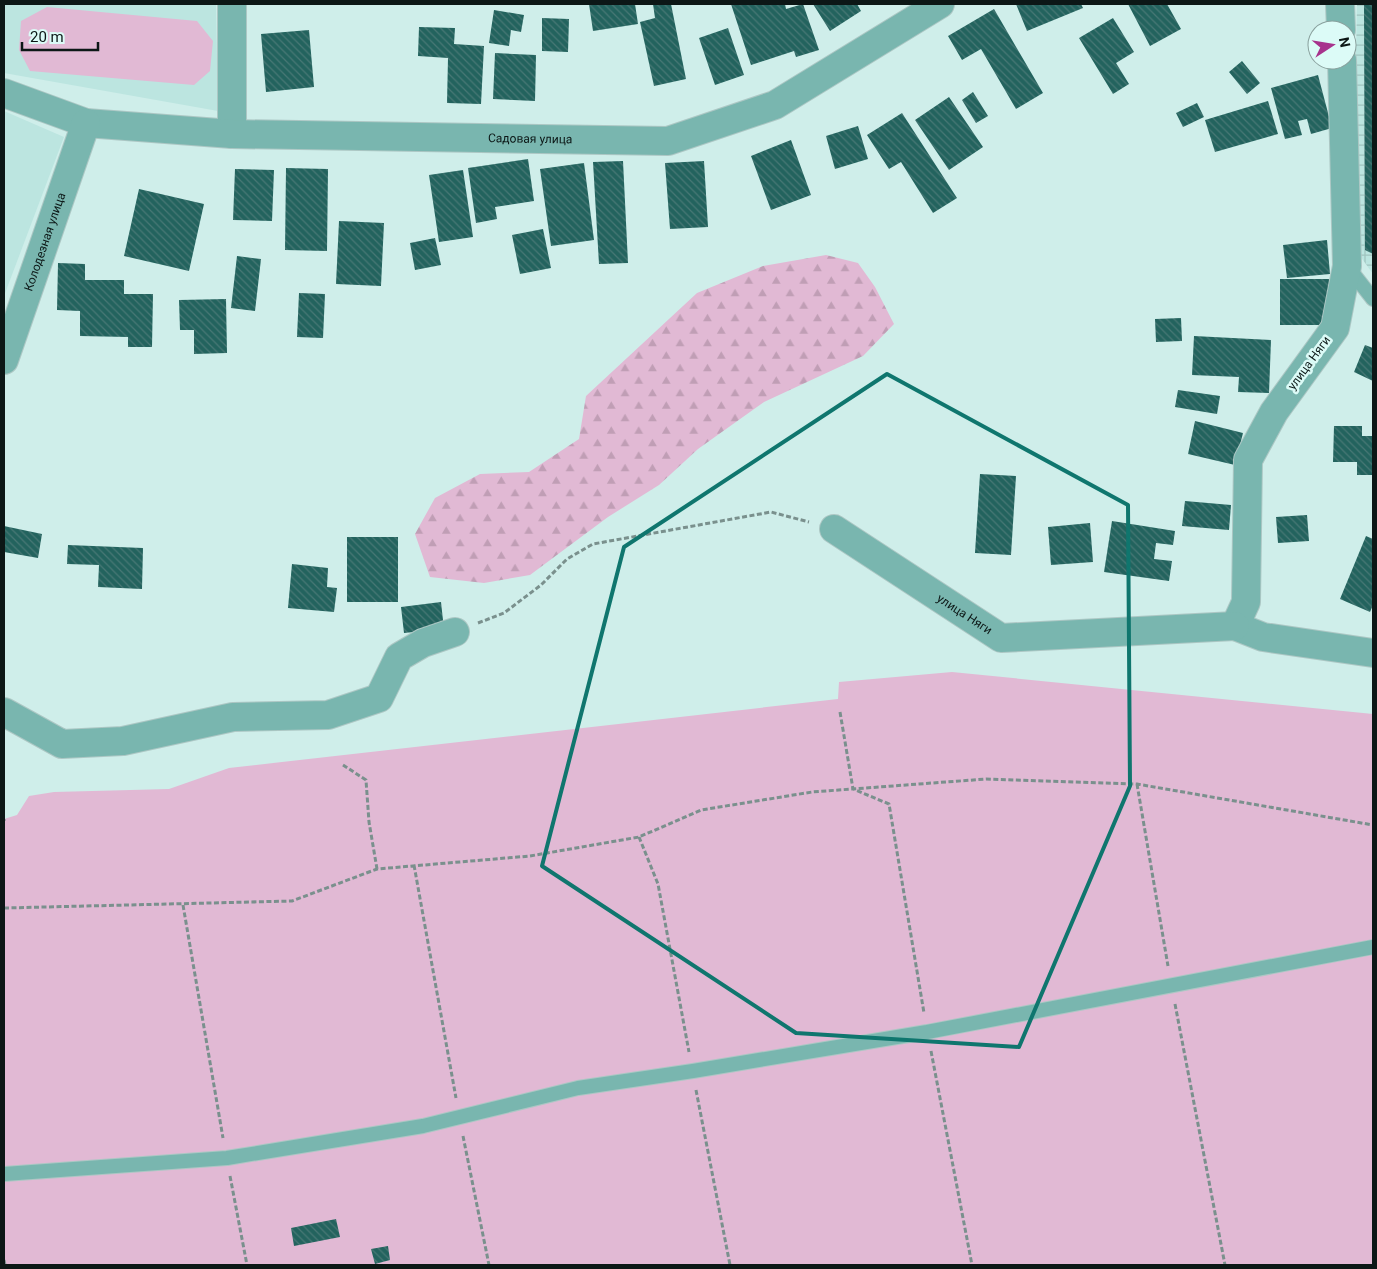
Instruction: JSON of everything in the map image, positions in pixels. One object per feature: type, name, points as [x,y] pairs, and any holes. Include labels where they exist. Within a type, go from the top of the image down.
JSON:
[{"type":"street","points":[[232,4],[232,134]]},
{"type":"street","name":"Садовая улица","points":[[4,93],[86,123],[232,134],[668,141],[775,105],[940,4]]},
{"type":"street","points":[[1340,4],[1341,20]]},
{"type":"street","name":"улица Няги","points":[[1235,626],[1246,602],[1248,460],[1274,412],[1334,328],[1347,266],[1342,70]]},
{"type":"street","name":"Колодезная улица","points":[[4,360],[86,123]]},
{"type":"street","name":"улица Няги","points":[[834,528],[1001,638],[1235,626],[1263,636],[1373,653]]},
{"type":"street","points":[[4,712],[62,744],[123,741],[233,717],[328,715],[379,698],[399,657],[424,644],[455,632]]},
{"type":"lane","points":[[1347,266],[1373,300]]},
{"type":"lane","points":[[4,1174],[227,1158],[423,1126],[459,1115],[578,1088],[692,1072],[927,1032],[1373,947]]},
{"type":"path","points":[[455,632],[504,613],[541,585],[567,559],[593,544],[771,512],[834,528]]},
{"type":"path","points":[[840,712],[853,789]]},
{"type":"path","points":[[343,765],[366,780],[369,822],[377,869]]},
{"type":"path","points":[[4,908],[292,901],[377,869],[539,854],[639,837],[701,810],[812,792],[986,779],[1138,784],[1373,824]]},
{"type":"path","points":[[1138,784],[1172,986],[1225,1265]]},
{"type":"path","points":[[853,789],[889,804],[927,1032],[972,1265]]},
{"type":"path","points":[[414,865],[459,1115],[489,1265]]},
{"type":"path","points":[[183,905],[247,1265]]},
{"type":"path","points":[[4,1260],[5,1265]]},
{"type":"highlighted area","points":[[887,374],[1128,505],[1130,786],[1019,1047],[796,1033],[542,866],[624,547]]},
{"type":"shaded area","points":[[4,4],[216,4],[218,111],[4,73]]},
{"type":"shaded area","points":[[1357,4],[1373,4],[1373,274],[1352,245]]},
{"type":"shaded area","points":[[4,111],[64,137],[4,296]]},
{"type":"green space","points":[[47,7],[197,21],[213,41],[210,71],[194,85],[30,71],[19,50],[21,21]]},
{"type":"green space","points":[[826,255],[858,263],[875,287],[894,324],[863,356],[764,402],[698,449],[659,485],[608,517],[530,575],[484,583],[430,577],[415,534],[435,498],[480,474],[529,472],[579,439],[586,396],[697,293],[763,266]]},
{"type":"green space","points":[[952,672],[1373,714],[1373,1265],[4,1265],[4,819],[17,815],[29,796],[54,792],[169,789],[229,768],[838,699],[839,682]]},
{"type":"building","points":[[589,4],[635,4],[638,24],[593,31]]},
{"type":"building","points":[[653,4],[671,4],[686,79],[654,86],[640,22],[655,18]]},
{"type":"building","points":[[731,4],[785,4],[786,9],[803,4],[819,50],[796,57],[794,51],[751,65]]},
{"type":"building","points":[[813,4],[857,4],[861,11],[830,31]]},
{"type":"building","points":[[1016,4],[1081,4],[1083,8],[1027,31]]},
{"type":"building","points":[[1128,4],[1167,4],[1181,29],[1150,46]]},
{"type":"building","points":[[1364,4],[1373,4],[1373,254],[1365,250]]},
{"type":"building","points":[[994,9],[1043,93],[1016,109],[981,49],[962,60],[948,36]]},
{"type":"building","points":[[494,10],[524,15],[521,32],[511,30],[509,46],[489,43]]},
{"type":"building","points":[[542,18],[569,19],[568,52],[542,51]]},
{"type":"building","points":[[1113,18],[1134,52],[1116,63],[1129,84],[1113,94],[1079,38]]},
{"type":"building","points":[[419,27],[455,28],[454,44],[484,46],[481,104],[447,103],[448,58],[418,56]]},
{"type":"building","points":[[728,28],[744,75],[715,85],[699,38]]},
{"type":"building","points":[[309,30],[314,87],[266,92],[261,34]]},
{"type":"building","points":[[495,53],[536,55],[535,101],[493,99]]},
{"type":"building","points":[[1242,61],[1260,83],[1247,94],[1229,72]]},
{"type":"building","points":[[1318,75],[1332,128],[1311,134],[1307,119],[1298,121],[1302,135],[1285,139],[1271,88]]},
{"type":"building","points":[[973,92],[988,116],[976,123],[962,100]]},
{"type":"building","points":[[949,97],[983,147],[949,170],[915,120]]},
{"type":"building","points":[[1268,101],[1278,134],[1215,152],[1205,120]]},
{"type":"building","points":[[1197,103],[1204,117],[1183,127],[1176,113]]},
{"type":"building","points":[[902,113],[957,198],[933,213],[901,162],[889,169],[867,135]]},
{"type":"building","points":[[858,126],[868,159],[835,169],[826,136]]},
{"type":"building","points":[[791,140],[811,195],[771,210],[751,156]]},
{"type":"building","points":[[528,159],[534,201],[495,207],[497,219],[476,223],[468,168]]},
{"type":"building","points":[[623,161],[628,263],[599,264],[593,162]]},
{"type":"building","points":[[704,161],[708,227],[670,229],[665,163]]},
{"type":"building","points":[[584,163],[594,240],[551,246],[540,169]]},
{"type":"building","points":[[286,168],[328,169],[327,251],[285,250]]},
{"type":"building","points":[[235,169],[274,170],[272,221],[233,220]]},
{"type":"building","points":[[463,170],[473,237],[439,242],[429,175]]},
{"type":"building","points":[[139,189],[204,204],[189,271],[124,256]]},
{"type":"building","points":[[339,221],[384,223],[381,286],[336,284]]},
{"type":"building","points":[[543,229],[551,268],[520,274],[512,235]]},
{"type":"building","points":[[435,238],[441,265],[415,270],[410,243]]},
{"type":"building","points":[[1327,240],[1330,274],[1287,278],[1283,245]]},
{"type":"building","points":[[237,256],[261,259],[255,311],[231,308]]},
{"type":"building","points":[[58,263],[85,264],[85,280],[124,280],[124,294],[153,294],[152,347],[128,347],[128,337],[80,336],[80,311],[57,310]]},
{"type":"building","points":[[1280,279],[1329,279],[1328,325],[1280,325]]},
{"type":"building","points":[[299,293],[325,294],[323,338],[297,337]]},
{"type":"building","points":[[226,299],[227,353],[194,354],[194,330],[180,330],[179,300]]},
{"type":"building","points":[[1181,318],[1182,341],[1156,342],[1155,319]]},
{"type":"building","points":[[1194,336],[1271,340],[1269,393],[1238,392],[1239,377],[1192,375]]},
{"type":"building","points":[[1365,345],[1373,348],[1373,381],[1354,372]]},
{"type":"building","points":[[1178,390],[1220,396],[1217,414],[1175,407]]},
{"type":"building","points":[[1195,421],[1243,433],[1235,465],[1188,454]]},
{"type":"building","points":[[1334,426],[1362,426],[1362,436],[1373,436],[1373,475],[1357,475],[1357,462],[1333,462]]},
{"type":"building","points":[[980,474],[1016,476],[1011,555],[975,553]]},
{"type":"building","points":[[1185,501],[1231,505],[1229,530],[1182,526]]},
{"type":"building","points":[[1307,515],[1309,541],[1278,543],[1276,517]]},
{"type":"building","points":[[1112,521],[1175,531],[1173,545],[1156,543],[1154,559],[1172,561],[1169,581],[1104,572]]},
{"type":"building","points":[[1090,523],[1093,562],[1051,565],[1048,527]]},
{"type":"building","points":[[4,526],[42,534],[38,558],[4,552]]},
{"type":"building","points":[[1366,536],[1373,539],[1373,605],[1370,612],[1340,599]]},
{"type":"building","points":[[347,537],[398,537],[398,602],[347,602]]},
{"type":"building","points":[[68,545],[143,548],[142,589],[98,587],[99,565],[67,564]]},
{"type":"building","points":[[292,564],[328,568],[327,587],[337,588],[334,612],[288,608]]},
{"type":"building","points":[[441,602],[444,629],[404,633],[401,607]]},
{"type":"building","points":[[336,1219],[340,1237],[294,1246],[291,1228]]},
{"type":"building","points":[[388,1246],[390,1260],[375,1264],[371,1249]]}]
